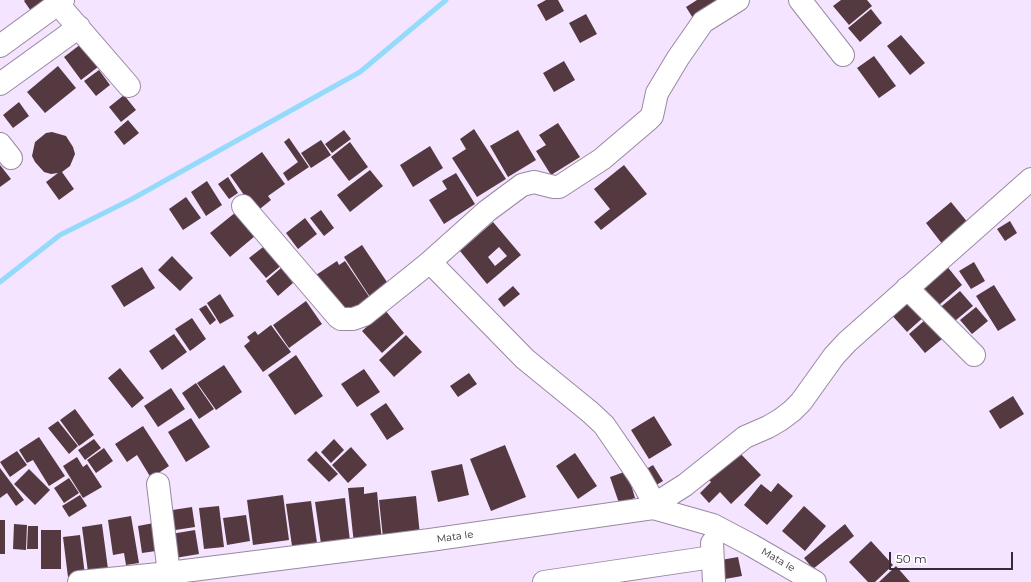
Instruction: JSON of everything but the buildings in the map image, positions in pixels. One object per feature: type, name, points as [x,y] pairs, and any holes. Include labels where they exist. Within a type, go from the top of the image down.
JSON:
[{"type":"street","points":[[800,0],[843,55]]},
{"type":"street","points":[[0,46],[60,2],[129,86]]},
{"type":"street","points":[[243,206],[338,317],[342,319],[353,319],[364,315],[430,262],[487,211],[522,185],[534,182],[559,187],[602,159],[649,119],[652,116],[657,93],[678,58],[703,22],[730,2]]},
{"type":"street","points":[[0,84],[79,27]]},
{"type":"street","points":[[430,262],[524,358],[604,425],[639,476],[654,506],[685,485],[745,437],[768,427],[792,411],[801,402],[834,356],[907,288],[1031,179]]},
{"type":"street","points":[[907,288],[974,354]]},
{"type":"street","points":[[158,484],[170,577]]},
{"type":"street","name":"Mata Ie","points":[[79,582],[170,577],[654,506],[713,525],[815,582]]},
{"type":"street","points":[[713,525],[712,557],[714,582]]},
{"type":"street","points":[[544,582],[712,557]]},
{"type":"waterway","points":[[0,282],[60,235],[132,199],[360,72],[446,0]]}]
